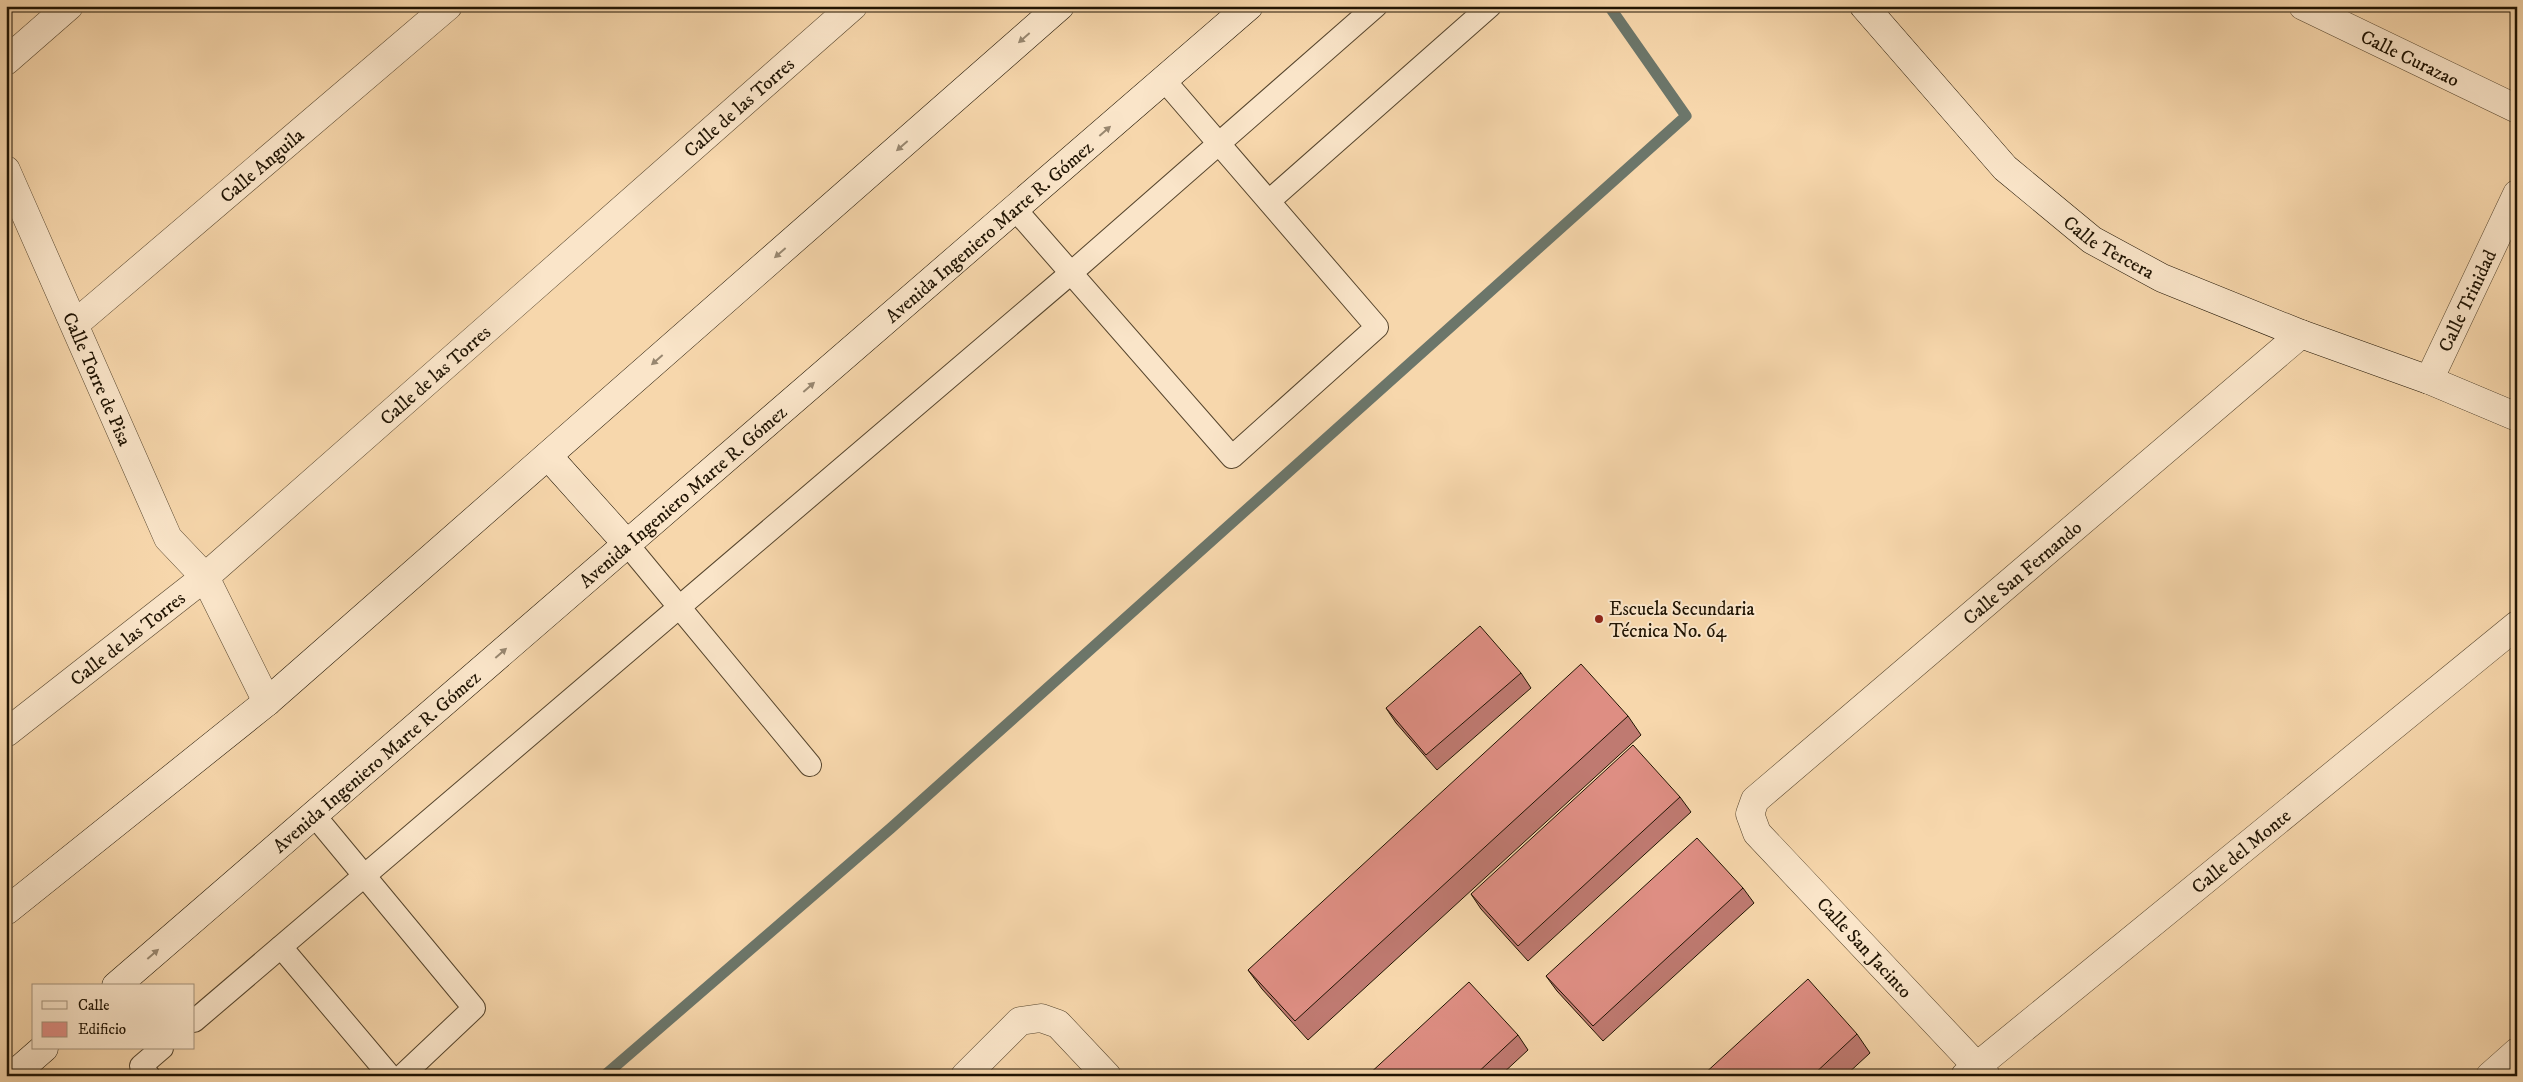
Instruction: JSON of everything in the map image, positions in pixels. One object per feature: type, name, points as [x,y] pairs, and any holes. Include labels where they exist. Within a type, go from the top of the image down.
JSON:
[{"type":"street","points":[[6,61],[69,6]]},
{"type":"street","name":"Calle Anguila","points":[[76,324],[448,6]]},
{"type":"street","name":"Calle de las Torres","points":[[6,732],[204,577],[852,6]]},
{"type":"street","points":[[6,911],[267,702],[1060,6]]},
{"type":"street","name":"Avenida Ingeniero Marte R. Gómez","points":[[118,984],[1250,6]]},
{"type":"street","name":"Calle Tercera","points":[[1864,6],[2005,168],[2092,240],[2162,278],[2301,334],[2429,380]]},
{"type":"street","name":"Calle Curazao","points":[[2303,6],[2517,109]]},
{"type":"street","name":"Calle Torre de Pisa","points":[[6,170],[76,324],[168,538],[204,577],[267,702]]},
{"type":"street","name":"Calle Trinidad","points":[[2429,380],[2507,240],[2517,194]]},
{"type":"street","name":"Calle San Fernando","points":[[1750,814],[1755,800],[2301,334]]},
{"type":"street","points":[[2429,380],[2517,417]]},
{"type":"street","points":[[548,456],[627,544]]},
{"type":"street","name":"Calle del Monte","points":[[1976,1072],[2517,625]]},
{"type":"street","name":"Calle San Jacinto","points":[[1750,814],[1757,833],[1976,1072]]},
{"type":"street","points":[[965,1076],[1020,1021],[1041,1018],[1058,1024],[1107,1076]]},
{"type":"street","points":[[12,1076],[42,1050]]},
{"type":"street","points":[[2490,1076],[2517,1052]]},
{"type":"lane","points":[[195,1020],[1071,273],[1376,6]]},
{"type":"lane","points":[[1269,201],[1490,6]]},
{"type":"lane","points":[[1015,209],[1232,457],[1377,327],[1164,80]]},
{"type":"lane","points":[[627,544],[810,764]]},
{"type":"lane","points":[[314,815],[474,1008],[402,1076]]},
{"type":"lane","points":[[281,947],[390,1076]]},
{"type":"lane","points":[[149,1076],[141,1066],[160,1050]]},
{"type":"building","points":[[1480,626],[1521,673],[1426,755],[1386,708]]},
{"type":"building","points":[[1581,664],[1628,716],[1295,1021],[1248,970]]},
{"type":"building","points":[[1633,745],[1680,797],[1518,946],[1471,894]]},
{"type":"building","points":[[1697,838],[1743,888],[1593,1026],[1546,976]]},
{"type":"building","points":[[1808,979],[1857,1034],[1812,1076],[1702,1076]]},
{"type":"building","points":[[1469,982],[1518,1035],[1474,1076],[1367,1076]]},
{"type":"waterway","points":[[604,1076],[891,828],[1686,116],[1609,6]]},
{"type":"place","name":"Escuela Secundaria Técnica No. 64","points":[[1599,619]]}]
